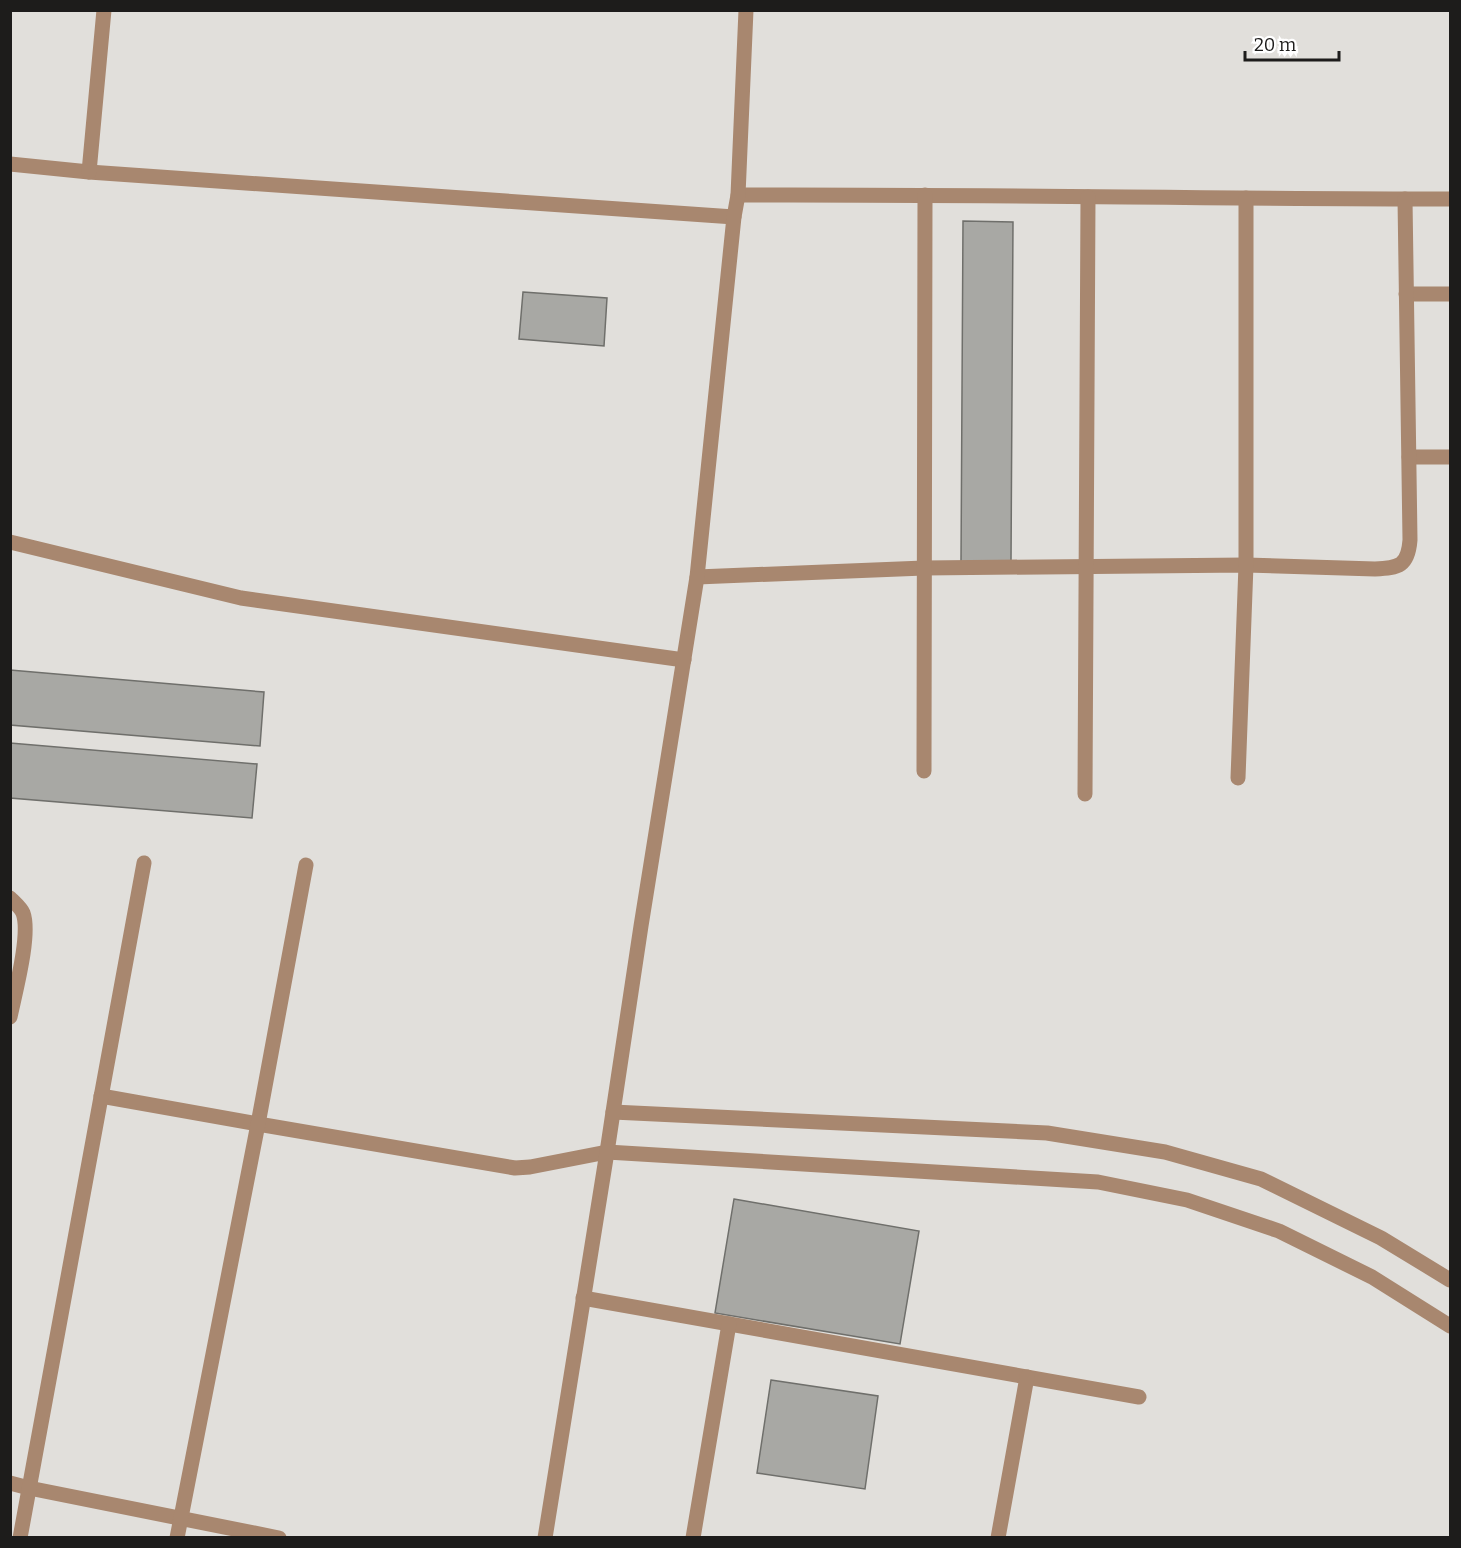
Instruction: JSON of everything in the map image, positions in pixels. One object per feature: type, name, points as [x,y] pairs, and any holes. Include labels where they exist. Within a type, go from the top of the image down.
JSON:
[{"type":"street","points":[[89,172],[104,10]]},
{"type":"street","points":[[545,1538],[698,577],[738,195],[746,10]]},
{"type":"street","points":[[10,164],[89,172],[734,217]]},
{"type":"street","points":[[738,195],[1450,199]]},
{"type":"street","points":[[924,771],[925,195]]},
{"type":"street","points":[[1085,794],[1088,197]]},
{"type":"street","points":[[1238,777],[1246,566],[1246,198]]},
{"type":"street","points":[[698,577],[924,568],[1086,566],[1375,569],[1392,568],[1404,562],[1409,553],[1410,540],[1405,199]]},
{"type":"street","points":[[1406,294],[1450,294]]},
{"type":"street","points":[[1409,457],[1450,457]]},
{"type":"street","points":[[10,542],[241,598],[684,660]]},
{"type":"street","points":[[20,1538],[144,863]]},
{"type":"street","points":[[177,1538],[258,1125],[306,865]]},
{"type":"street","points":[[10,898],[23,912],[25,930],[23,953],[10,1017]]},
{"type":"street","points":[[101,1096],[515,1168],[607,1152],[1098,1182],[1187,1200],[1279,1231],[1372,1277],[1450,1326]]},
{"type":"street","points":[[613,1112],[1047,1133],[1165,1152],[1261,1179],[1381,1238],[1450,1280]]},
{"type":"street","points":[[583,1298],[1139,1397]]},
{"type":"street","points":[[693,1538],[729,1324]]},
{"type":"street","points":[[998,1538],[1027,1377]]},
{"type":"street","points":[[10,1483],[279,1538]]},
{"type":"building","points":[[963,221],[1013,222],[1011,562],[961,562]]},
{"type":"building","points":[[523,292],[607,298],[604,346],[519,339]]},
{"type":"building","points":[[10,670],[264,692],[260,746],[10,725]]},
{"type":"building","points":[[10,743],[257,764],[252,818],[10,798]]},
{"type":"building","points":[[734,1199],[919,1231],[900,1344],[715,1313]]},
{"type":"building","points":[[771,1380],[878,1396],[865,1489],[757,1473]]}]
